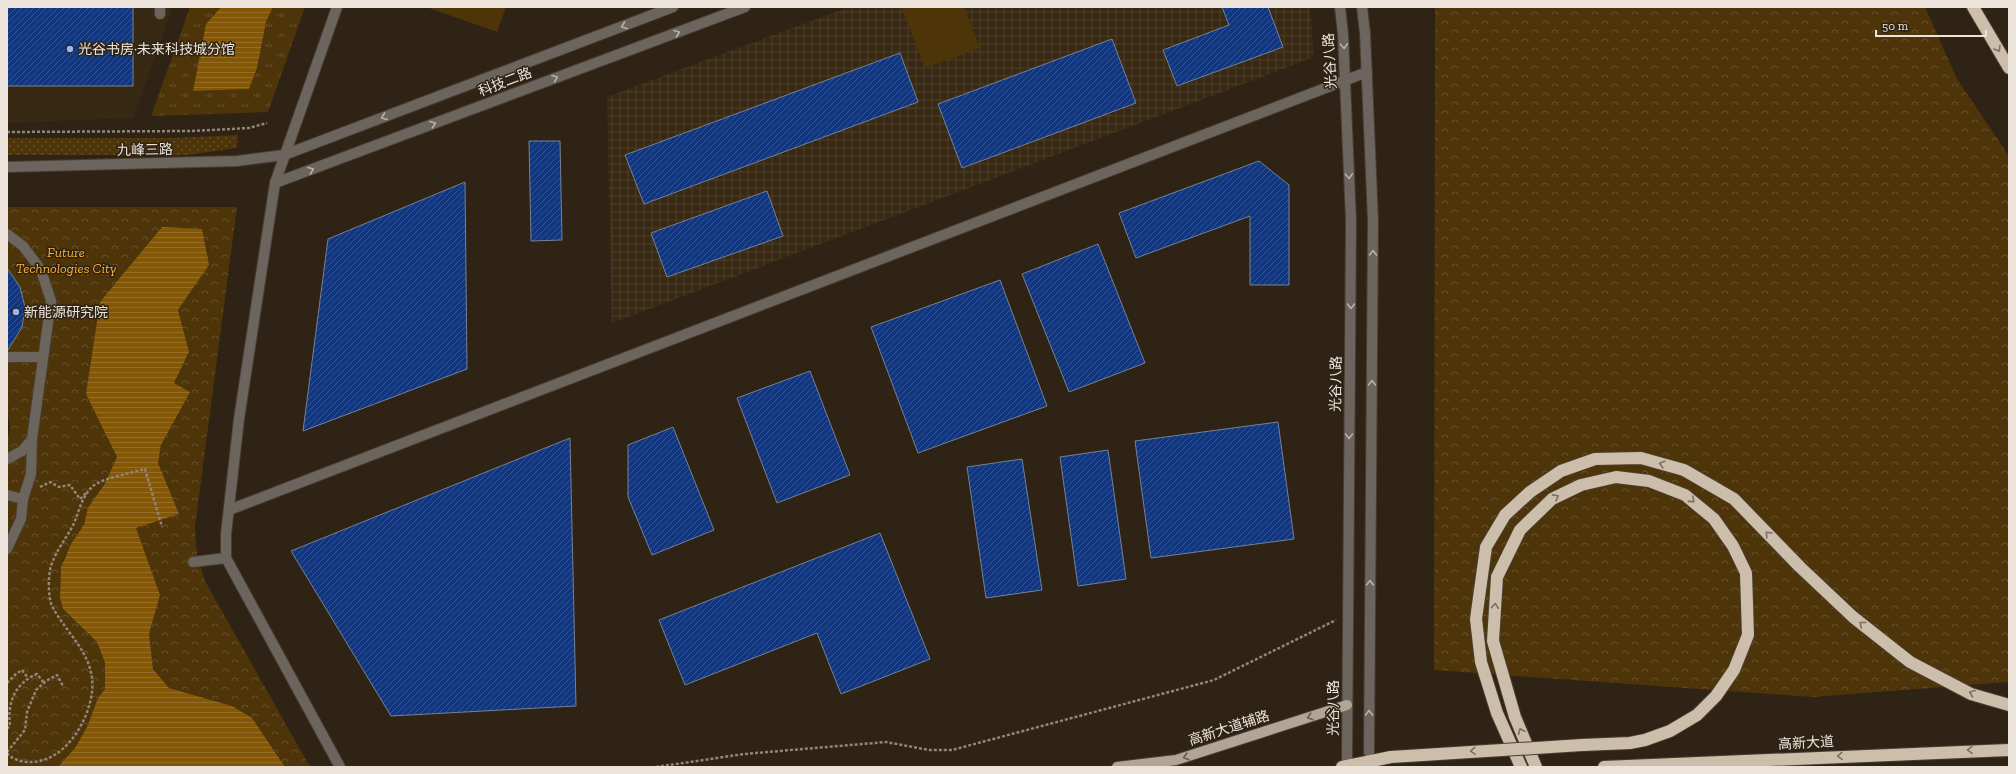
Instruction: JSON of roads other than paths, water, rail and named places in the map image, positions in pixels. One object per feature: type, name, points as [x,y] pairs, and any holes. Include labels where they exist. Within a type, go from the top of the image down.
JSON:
[{"type":"highway","points":[[1973,7],[2009,68]]},
{"type":"highway","points":[[1521,767],[1496,713],[1481,662],[1476,619],[1486,547],[1505,515],[1530,492],[1561,471],[1595,459],[1641,458],[1684,470],[1734,499],[1800,567],[1848,612],[1910,662],[1972,694],[2009,704]]},
{"type":"highway","points":[[1344,764],[1390,757],[1582,745],[1630,743],[1645,740],[1670,731],[1697,715],[1716,696],[1734,670],[1748,635],[1746,573],[1733,546],[1714,519],[1686,495],[1649,481],[1616,477],[1581,485],[1552,499],[1520,530],[1497,577],[1492,640],[1515,717],[1536,767]]},
{"type":"highway","name":"高新大道","points":[[1604,767],[2009,750]]},
{"type":"main road","name":"高新大道辅路","points":[[1118,767],[1176,760],[1347,705]]},
{"type":"street","points":[[337,7],[275,183],[239,419],[229,510],[226,558],[340,767]]},
{"type":"street","name":"科技二路","points":[[284,155],[673,7]]},
{"type":"street","name":"科技二路","points":[[275,183],[745,7]]},
{"type":"street","name":"光谷八路","points":[[1340,7],[1345,80],[1351,221],[1347,705],[1344,764]]},
{"type":"street","points":[[1362,7],[1367,72],[1373,221],[1369,752]]},
{"type":"street","points":[[229,510],[1367,72]]},
{"type":"street","name":"九峰三路","points":[[7,167],[236,161],[284,155]]},
{"type":"street","points":[[7,234],[23,246],[42,270],[51,302],[32,440],[31,474],[24,499],[21,519],[7,549]]},
{"type":"street","points":[[7,357],[43,357]]},
{"type":"street","points":[[7,459],[22,451],[32,440]]},
{"type":"street","points":[[7,495],[24,499]]},
{"type":"street","points":[[193,562],[226,558]]},
{"type":"place","name":"光谷书房·未来科技城分馆","points":[[70,49]]},
{"type":"place","name":"新能源研究院","points":[[16,312]]},
{"type":"park label","name":"Future Technologies City","points":[[66,260]]}]
